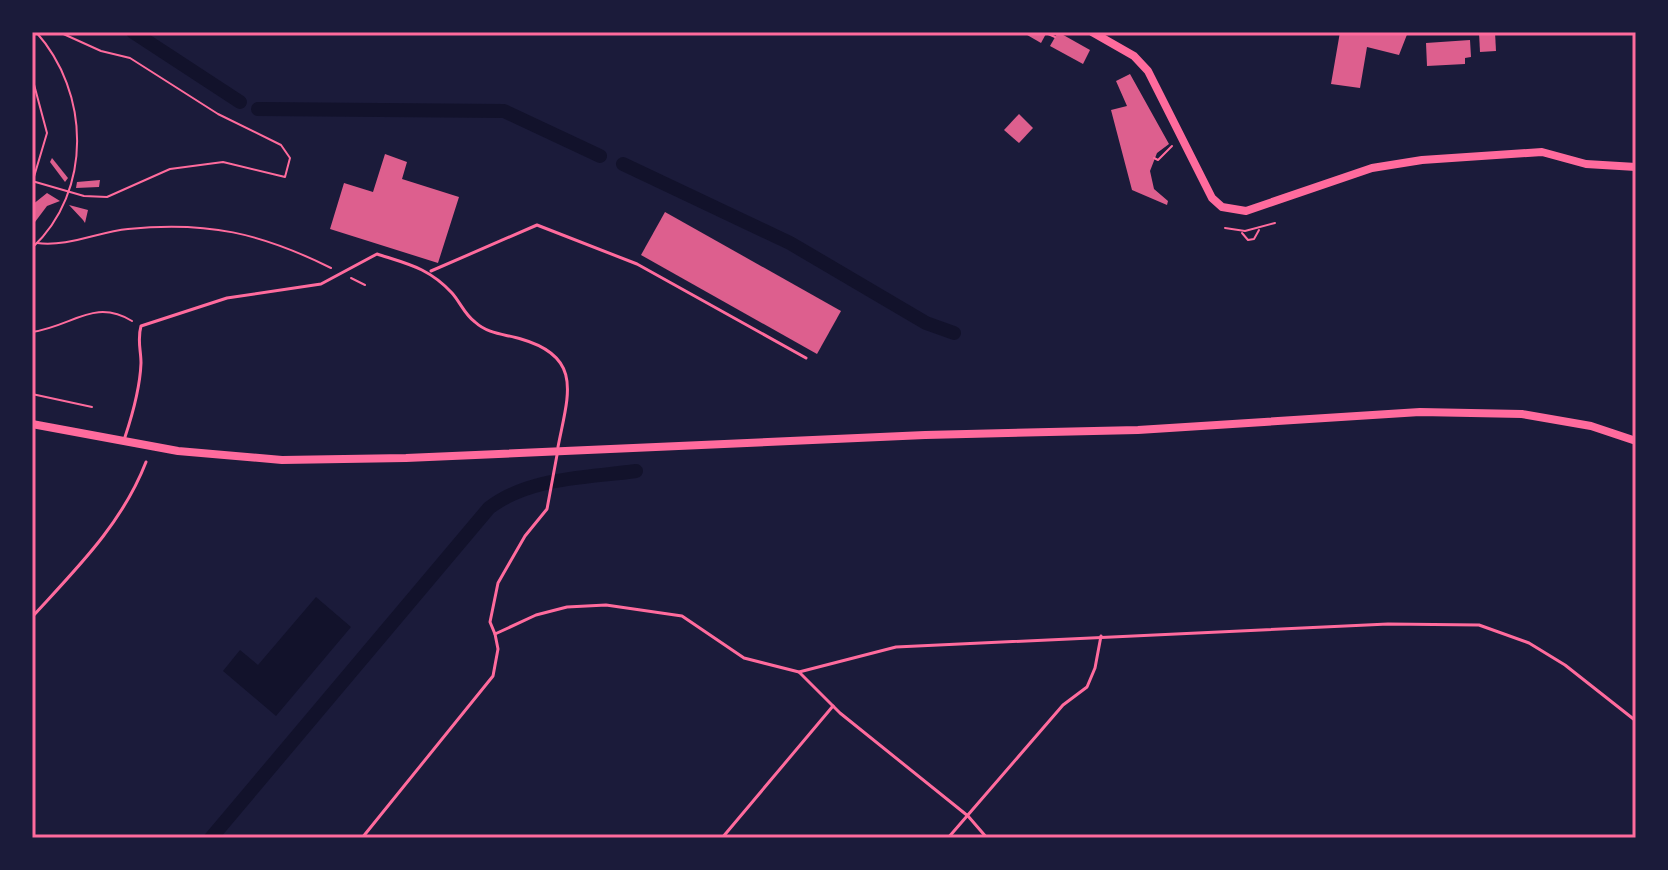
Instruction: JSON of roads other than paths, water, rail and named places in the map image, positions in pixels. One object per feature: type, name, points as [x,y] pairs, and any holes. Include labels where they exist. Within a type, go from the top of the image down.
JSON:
[{"type":"street","points":[[1092,32],[1134,56],[1148,71],[1212,198],[1222,207],[1236,212],[1257,208],[1372,168],[1422,160],[1542,152],[1586,164],[1636,167]]},
{"type":"street","points":[[32,424],[123,442],[246,457],[359,460],[925,435],[1138,430],[1420,412],[1522,414],[1591,426],[1636,441]]},
{"type":"lane","points":[[430,271],[537,225],[637,264],[806,358]]},
{"type":"lane","points":[[123,442],[136,401],[141,363],[138,338],[141,326],[227,298],[321,284],[377,254],[430,271],[454,295],[473,322],[497,335],[551,349],[565,366],[566,408],[547,509],[525,536],[498,583],[490,622],[498,649],[493,676],[362,838]]},
{"type":"lane","points":[[32,617],[88,556],[126,506],[146,462]]},
{"type":"lane","points":[[495,634],[536,615],[567,607],[606,605],[682,616],[744,658],[799,672],[896,647],[1388,624],[1479,625],[1541,651],[1636,721]]},
{"type":"lane","points":[[948,838],[1063,705],[1087,687],[1095,668],[1101,636]]},
{"type":"lane","points":[[799,672],[833,706],[968,816],[987,838]]},
{"type":"lane","points":[[722,838],[833,706]]},
{"type":"waterway","points":[[133,32],[240,102]]},
{"type":"waterway","points":[[258,109],[504,111],[600,156]]},
{"type":"waterway","points":[[623,164],[790,243],[926,323],[954,333]]},
{"type":"waterway","points":[[211,838],[489,508],[522,490],[540,485],[636,471]]}]
